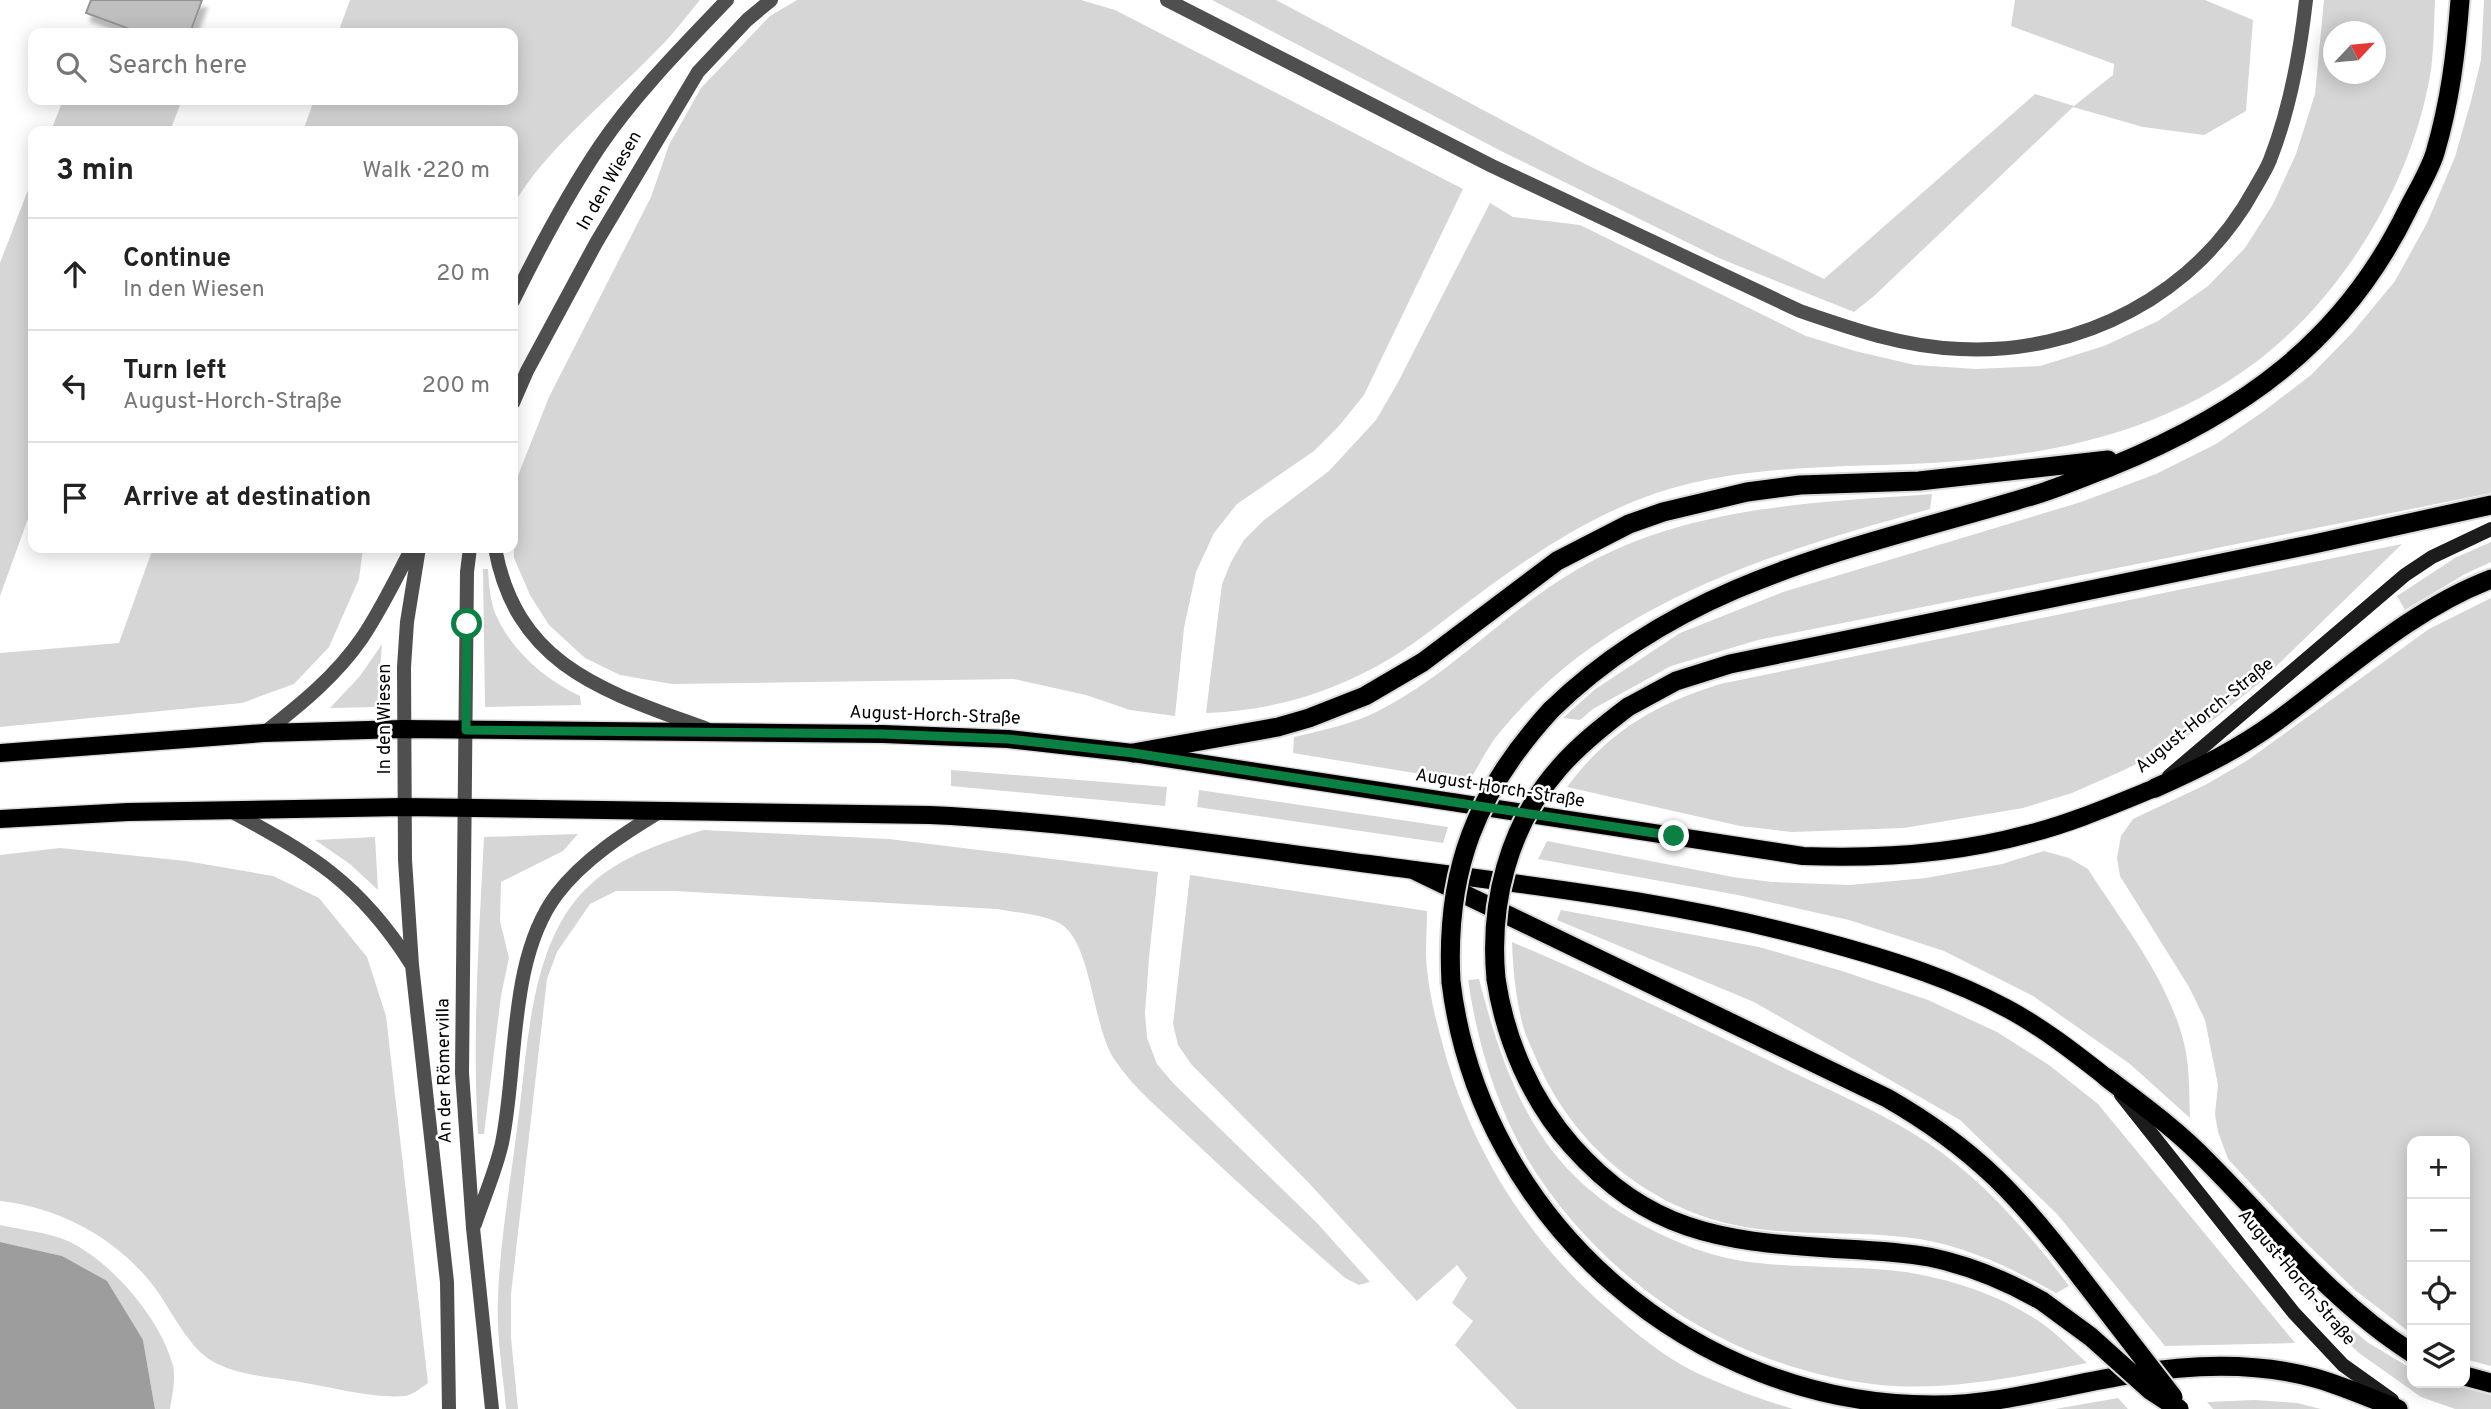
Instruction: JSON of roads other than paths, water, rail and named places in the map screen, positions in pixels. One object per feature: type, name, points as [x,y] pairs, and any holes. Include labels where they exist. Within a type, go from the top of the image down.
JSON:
[{"type":"highway","points":[[2398,1409],[2314,1378],[2261,1369],[2221,1366],[2132,1374],[1999,1400],[1938,1405],[1871,1402],[1793,1384],[1714,1353],[1641,1307],[1609,1280],[1579,1251],[1520,1175],[1480,1099],[1455,1015],[1449,949],[1456,883],[1473,826],[1507,764],[1522,741],[1551,710],[1616,654],[1712,598],[1786,568],[2030,497],[2135,456],[2205,423],[2272,380],[2343,311],[2369,278],[2397,233],[2434,157],[2454,74],[2460,0]]},
{"type":"highway","points":[[1133,753],[1278,727],[1365,696],[1423,662],[1557,561],[1629,524],[1663,512],[1747,492],[1800,485],[1931,480],[2135,456]]},
{"type":"highway","points":[[2181,1409],[2150,1390],[2091,1337],[2042,1301],[1990,1276],[1929,1258],[1886,1251],[1733,1239],[1705,1233],[1633,1201],[1609,1184],[1560,1132],[1541,1105],[1509,1034],[1499,1002],[1494,924],[1506,865],[1523,821],[1539,793],[1558,769],[1628,707],[1676,681],[1730,664],[2491,505]]},
{"type":"highway","points":[[2155,788],[2228,754],[2276,722],[2409,622],[2451,596],[2491,579]]},
{"type":"highway","points":[[1416,871],[1887,1098],[1922,1118],[1969,1153],[2004,1184],[2043,1229],[2181,1409]]},
{"type":"highway","points":[[2107,1078],[2187,1141],[2322,1282],[2383,1335],[2407,1350]]},
{"type":"highway","points":[[2470,1377],[2491,1383]]},
{"type":"main road","name":"August-Horch-Straße","points":[[0,753],[264,733],[403,729],[883,734],[1008,739],[1133,753],[1803,856],[1933,853],[2001,841],[2070,821],[2155,788],[2404,575],[2432,557],[2491,529]]},
{"type":"main road","name":"August-Horch-Straße","points":[[0,819],[128,812],[404,807],[930,815],[1007,819],[1554,888],[1725,917],[1860,951],[1938,977],[2006,1008],[2048,1034],[2107,1078],[2312,1334],[2352,1373],[2406,1409]]},
{"type":"street","name":"In den Wiesen","points":[[518,292],[571,193],[600,146],[635,102],[727,0]]},
{"type":"street","name":"In den Wiesen","points":[[518,392],[596,243],[698,72],[747,20],[771,0]]},
{"type":"street","points":[[1167,0],[1492,166],[1800,311],[1905,343],[1959,349],[2012,348],[2066,338],[2118,319],[2165,290],[2208,254],[2243,210],[2269,162],[2286,112],[2306,0]]},
{"type":"street","points":[[264,733],[325,682],[345,660],[362,638],[409,553]]},
{"type":"street","name":"In den Wiesen","points":[[404,807],[403,729],[407,622],[418,553]]},
{"type":"street","points":[[466,730],[469,553]]},
{"type":"street","points":[[496,553],[506,590],[520,618],[541,645],[565,666],[590,683],[718,733]]},
{"type":"street","name":"An der Römervilla","points":[[466,730],[462,1073],[473,1228],[492,1409]]},
{"type":"street","name":"An der Römervilla","points":[[404,807],[412,965],[442,1227],[448,1314],[449,1409]]},
{"type":"street","points":[[228,810],[298,848],[340,878],[382,920],[412,965]]},
{"type":"street","points":[[473,1228],[502,1143],[524,965],[541,919],[556,894],[576,873],[615,840],[660,811]]}]
